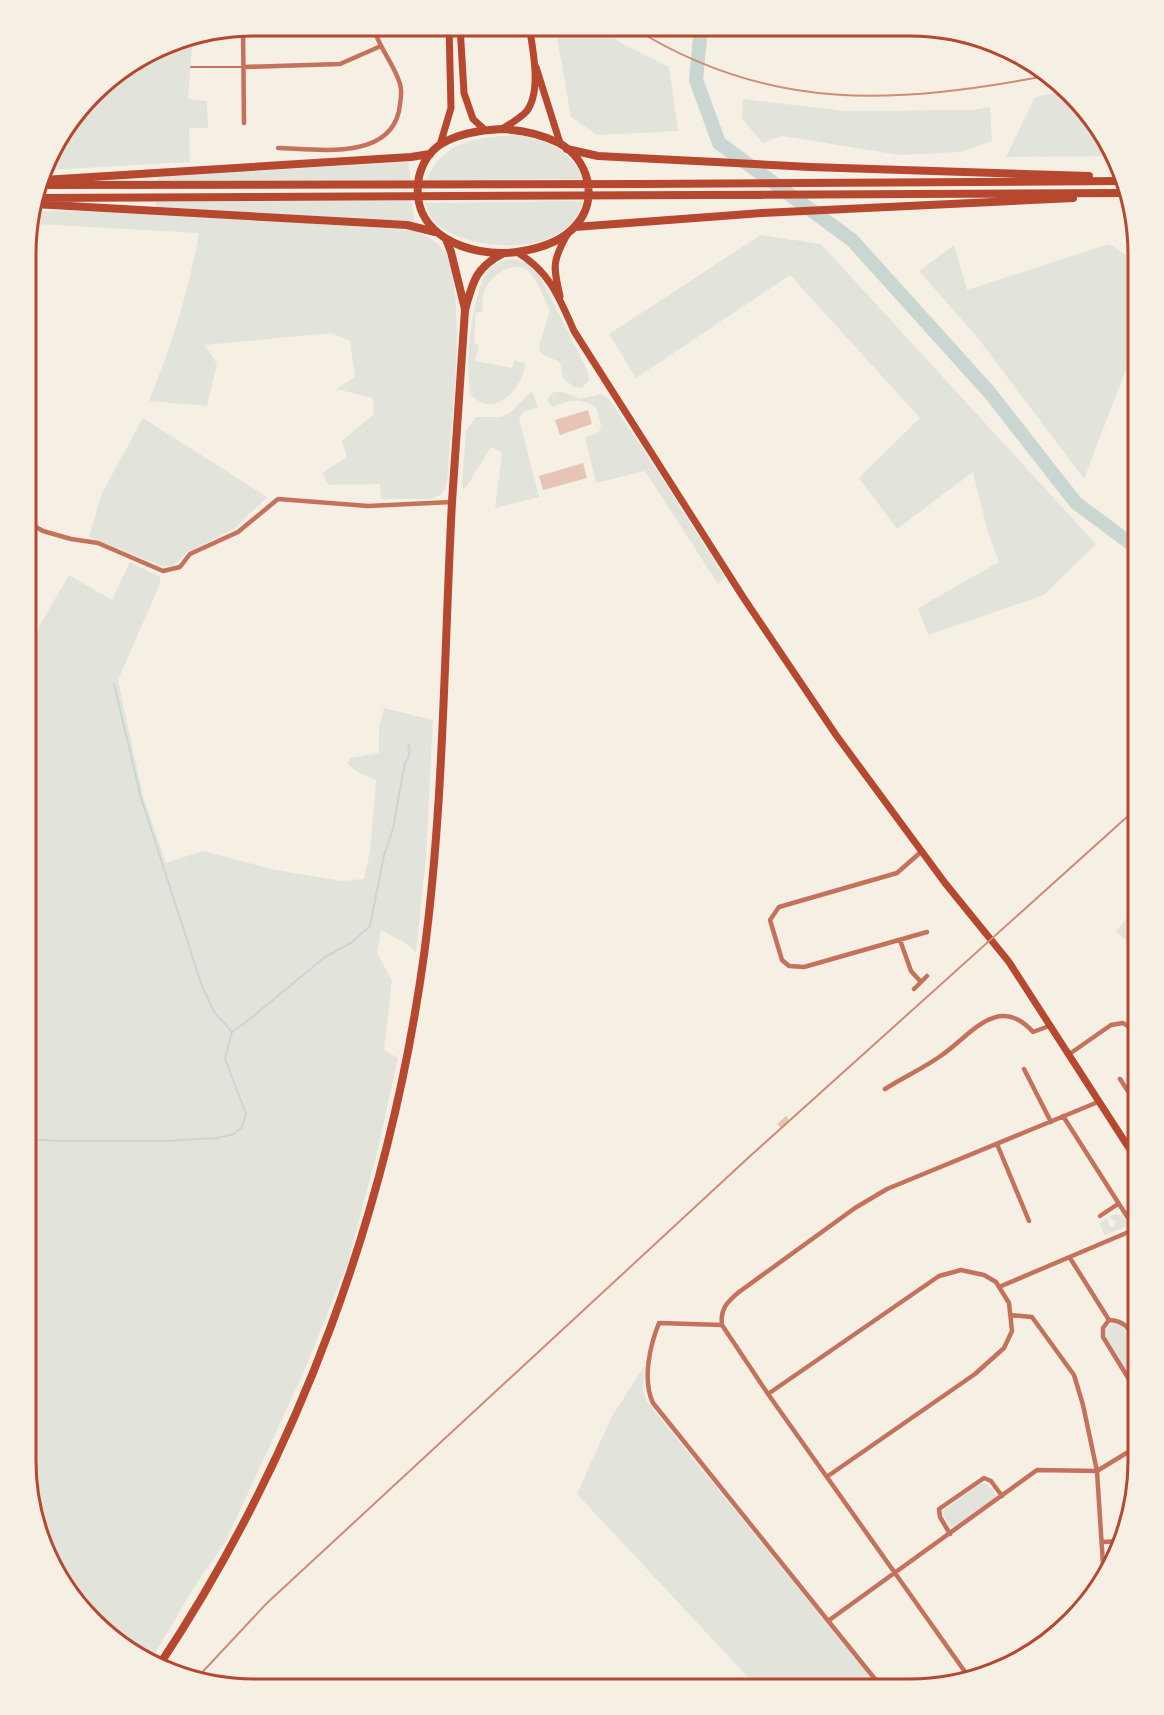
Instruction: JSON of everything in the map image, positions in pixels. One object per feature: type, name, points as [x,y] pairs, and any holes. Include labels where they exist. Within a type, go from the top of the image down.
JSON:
[{"type":"highway","points":[[563,146],[578,159],[585,169],[589,192],[584,212],[575,227],[543,246],[504,253],[478,250],[455,244],[446,239],[436,232],[424,218],[417,192],[421,170],[430,154],[440,145],[459,136],[502,129],[533,133],[563,146],[598,156],[1114,179]]},
{"type":"highway","points":[[50,180],[430,154]]},
{"type":"highway","points":[[48,185],[733,183],[1114,179]]},
{"type":"highway","points":[[575,227],[762,213],[1120,194]]},
{"type":"highway","points":[[43,198],[1120,194]]},
{"type":"highway","points":[[42,204],[407,225],[436,232]]},
{"type":"highway","points":[[446,239],[452,252],[465,310]]},
{"type":"highway","points":[[163,1658],[217,1570],[292,1424],[351,1272],[385,1156],[416,1007],[430,898],[448,627],[452,502],[465,310],[481,267],[504,253]]},
{"type":"main road","points":[[440,145],[452,108],[449,36]]},
{"type":"main road","points":[[461,36],[464,93],[473,119],[485,130]]},
{"type":"main road","points":[[502,129],[520,117],[530,106],[534,90],[534,62],[530,36]]},
{"type":"main road","points":[[534,62],[563,146]]},
{"type":"main road","points":[[562,304],[554,271],[557,252],[568,233]]},
{"type":"main road","points":[[517,252],[533,261],[544,272],[574,331],[743,597],[836,735],[922,851],[1009,962],[1128,1147]]},
{"type":"street","points":[[243,36],[244,123]]},
{"type":"street","points":[[278,148],[358,148],[378,141],[396,123],[401,87],[397,72],[376,36]]},
{"type":"street","points":[[244,67],[340,64],[381,46]]},
{"type":"street","points":[[36,527],[71,540],[98,543],[164,571],[180,567],[190,554],[238,532],[278,499],[368,506],[452,502]]},
{"type":"street","points":[[922,851],[897,873],[779,908],[770,920],[782,960],[789,966],[804,967],[927,932]]},
{"type":"street","points":[[900,940],[911,971],[921,982]]},
{"type":"street","points":[[914,989],[927,976]]},
{"type":"street","points":[[885,1089],[943,1054],[984,1021],[1011,1016],[1020,1019],[1033,1032],[1049,1026]]},
{"type":"street","points":[[1068,1055],[1111,1025],[1123,1023],[1128,1026]]},
{"type":"street","points":[[1024,1069],[1051,1122]]},
{"type":"street","points":[[1120,1079],[1128,1089]]},
{"type":"street","points":[[965,1672],[768,1394],[722,1325],[723,1309],[728,1301],[855,1208],[887,1189],[1098,1102]]},
{"type":"street","points":[[1063,1116],[1128,1218]]},
{"type":"street","points":[[997,1144],[1029,1221]]},
{"type":"street","points":[[1100,1216],[1118,1204]]},
{"type":"street","points":[[999,1287],[1128,1232]]},
{"type":"street","points":[[1070,1258],[1109,1320]]},
{"type":"street","points":[[768,1394],[939,1276],[961,1270],[984,1275],[996,1282],[1009,1303],[1012,1331],[1004,1348],[975,1374],[828,1476]]},
{"type":"street","points":[[1010,1315],[1032,1317],[1074,1375],[1097,1471],[1103,1561]]},
{"type":"street","points":[[1109,1320],[1119,1321],[1128,1329]]},
{"type":"street","points":[[1109,1320],[1103,1328],[1103,1337],[1128,1378]]},
{"type":"street","points":[[722,1325],[659,1323],[653,1338],[648,1392],[653,1403],[875,1679]]},
{"type":"street","points":[[828,1621],[1037,1470],[1097,1471],[1128,1452]]},
{"type":"street","points":[[950,1534],[940,1517],[939,1509],[984,1478],[991,1481],[1002,1496]]},
{"type":"street","points":[[1102,1542],[1112,1542]]},
{"type":"lane","points":[[191,67],[244,67]]},
{"type":"shaded area","points":[[557,36],[612,36],[621,43],[669,67],[678,131],[597,135],[571,117]]},
{"type":"shaded area","points":[[192,45],[188,99],[207,101],[208,128],[189,128],[190,162],[54,170],[65,145],[81,121],[110,90],[145,65]]},
{"type":"shaded area","points":[[1057,93],[1083,121],[1104,156],[1006,157],[1035,97]]},
{"type":"shaded area","points":[[743,99],[846,111],[971,110],[990,107],[992,141],[961,152],[901,155],[781,136],[763,143],[742,119]]},
{"type":"shaded area","points":[[517,135],[538,140],[565,153],[583,179],[426,181],[441,157],[463,143],[489,137]]},
{"type":"shaded area","points":[[408,162],[411,181],[158,181],[157,177]]},
{"type":"shaded area","points":[[411,200],[415,222],[156,207],[156,202]]},
{"type":"shaded area","points":[[583,201],[576,218],[564,230],[532,243],[513,245],[476,242],[449,232],[432,218],[425,203]]},
{"type":"shaded area","points":[[40,211],[136,212],[410,230],[420,233],[440,246],[450,262],[457,335],[447,483],[442,494],[431,499],[381,499],[380,484],[329,485],[322,473],[347,457],[342,441],[374,414],[373,398],[336,389],[355,377],[350,341],[332,333],[205,345],[217,364],[207,406],[149,401],[178,318],[190,277],[199,233],[38,224]]},
{"type":"shaded area","points":[[761,235],[821,244],[1096,544],[1044,595],[928,635],[918,608],[999,562],[988,533],[973,472],[897,529],[859,478],[920,418],[790,275],[636,378],[609,334]]},
{"type":"shaded area","points":[[1109,244],[1128,256],[1128,364],[1084,479],[977,337],[919,271],[954,245],[967,290]]},
{"type":"shaded area","points":[[513,259],[526,262],[538,272],[587,370],[589,380],[582,388],[574,387],[563,378],[559,363],[541,353],[539,347],[550,310],[530,273],[522,268],[511,267],[496,275],[484,291],[483,312],[476,312],[474,343],[479,345],[475,361],[512,368],[514,360],[525,363],[524,372],[508,397],[490,404],[481,402],[472,396],[469,386],[469,352],[474,313],[478,294],[488,270],[499,262]]},
{"type":"shaded area","points":[[532,391],[538,407],[523,412],[519,418],[539,497],[495,508],[502,453],[491,447],[465,489],[462,487],[466,431],[476,417],[500,417],[510,413]]},
{"type":"shaded area","points":[[564,392],[580,399],[601,394],[609,399],[725,578],[718,584],[645,471],[596,483],[585,437],[599,432],[601,424],[596,408],[580,401],[552,407],[547,400],[552,393]]},
{"type":"shaded area","points":[[143,418],[267,497],[234,529],[186,553],[173,566],[162,566],[89,537],[102,493]]},
{"type":"shaded area","points":[[130,562],[160,577],[160,584],[118,680],[143,796],[166,863],[203,851],[271,869],[341,881],[364,879],[370,851],[376,780],[356,771],[347,763],[351,758],[379,753],[379,729],[384,708],[433,720],[426,856],[416,953],[407,944],[381,930],[377,953],[392,980],[384,1050],[398,1058],[377,1153],[347,1265],[305,1369],[226,1541],[194,1587],[154,1654],[110,1625],[81,1594],[65,1570],[43,1517],[36,1475],[36,632],[69,575],[112,600]]},
{"type":"shaded area","points":[[1128,916],[1128,942],[1116,931]]},
{"type":"shaded area","points":[[1122,1215],[1126,1221],[1128,1220],[1128,1225],[1105,1235],[1099,1223],[1107,1218],[1110,1227],[1114,1227],[1116,1221],[1110,1216]]},
{"type":"shaded area","points":[[1118,1323],[1128,1336],[1128,1374],[1106,1338],[1107,1327]]},
{"type":"shaded area","points":[[645,1365],[643,1391],[647,1402],[872,1679],[750,1679],[577,1494],[611,1418]]},
{"type":"shaded area","points":[[985,1483],[994,1491],[995,1498],[954,1527],[950,1526],[943,1515],[944,1510],[980,1484]]},
{"type":"building","points":[[588,410],[592,424],[560,435],[555,420]]},
{"type":"building","points":[[583,463],[587,478],[543,490],[539,476]]},
{"type":"building","points":[[786,1116],[789,1120],[781,1128],[777,1124]]},
{"type":"waterway","points":[[700,36],[696,80],[719,143],[852,240],[990,393],[1076,503],[1128,542]]},
{"type":"waterway","points":[[36,1140],[166,1141],[216,1138],[234,1134],[242,1127],[246,1114],[225,1059],[232,1032],[214,1012],[202,986],[141,798],[114,684]]},
{"type":"waterway","points":[[232,1032],[325,957],[351,943],[370,926],[410,744]]},
{"type":"railway","points":[[648,36],[683,55],[734,75],[785,88],[836,94],[887,95],[940,92],[1038,77]]},
{"type":"railway","points":[[202,1673],[267,1603],[748,1158],[1128,816]]}]
